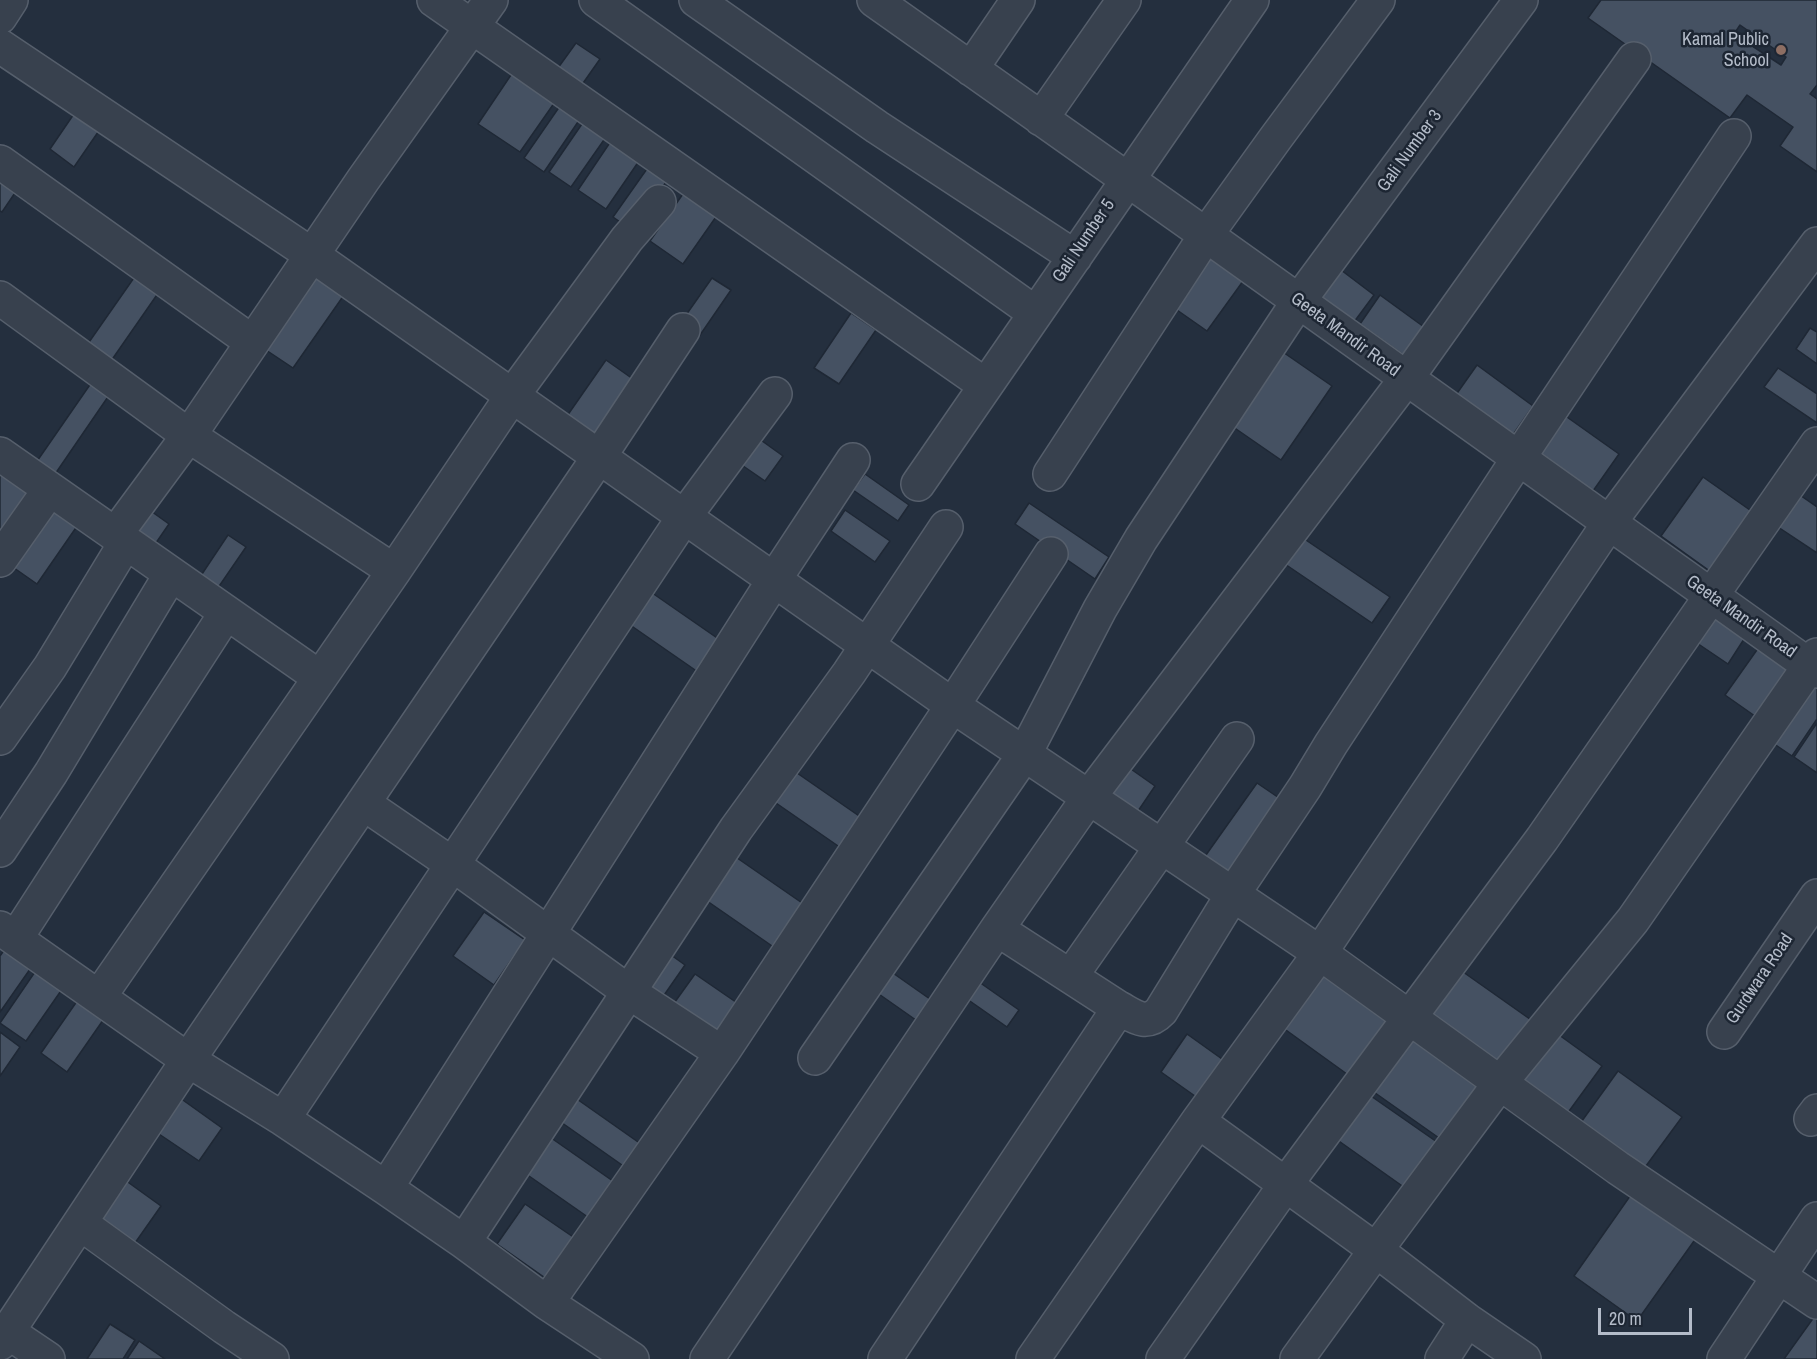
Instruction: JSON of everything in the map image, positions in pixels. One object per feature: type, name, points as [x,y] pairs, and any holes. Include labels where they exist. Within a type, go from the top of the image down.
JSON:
[{"type":"street","points":[[0,16],[11,0]]},
{"type":"street","points":[[434,0],[985,385]]},
{"type":"street","points":[[0,738],[50,667],[120,538],[188,435],[363,180],[491,0]]},
{"type":"street","points":[[596,0],[1035,313]]},
{"type":"street","points":[[696,0],[877,127],[1075,257]]},
{"type":"street","name":"Geeta Mandir Road","points":[[874,0],[1206,234],[1711,596],[1814,663]]},
{"type":"street","points":[[971,69],[1018,0]]},
{"type":"street","points":[[1041,119],[1124,0]]},
{"type":"street","name":"Gali Number 5","points":[[918,484],[1075,257],[1126,179],[1252,0]]},
{"type":"street","points":[[1050,474],[1206,234],[1378,0]]},
{"type":"street","name":"Gali Number 3","points":[[815,1058],[1024,755],[1100,609],[1141,539],[1298,302],[1521,0]]},
{"type":"street","points":[[0,46],[312,255],[1024,755],[1320,952],[1618,1168],[1817,1302]]},
{"type":"street","points":[[707,1359],[997,929],[1089,797],[1406,379],[1634,59]]},
{"type":"street","points":[[997,929],[1119,1008],[1139,1018],[1147,1020],[1155,1018],[1233,894],[1518,459],[1734,136]]},
{"type":"street","points":[[0,162],[252,342]]},
{"type":"street","points":[[99,997],[512,396],[627,239],[659,202]]},
{"type":"street","points":[[1033,1359],[1198,1121],[1320,952],[1609,523],[1817,244]]},
{"type":"street","points":[[0,298],[188,435],[393,571]]},
{"type":"street","points":[[48,1359],[4,1337],[188,1060],[683,330]]},
{"type":"street","points":[[283,1119],[684,517],[775,394]]},
{"type":"street","points":[[1163,1359],[1286,1184],[1542,838],[1817,444]]},
{"type":"street","points":[[0,454],[319,677]]},
{"type":"street","points":[[386,1188],[853,460]]},
{"type":"street","points":[[0,560],[50,489]]},
{"type":"street","points":[[464,1242],[736,829],[849,673],[946,527]]},
{"type":"street","points":[[547,1303],[722,1053],[1051,554]]},
{"type":"street","points":[[0,850],[51,773],[171,574]]},
{"type":"street","points":[[226,613],[8,933],[188,1060],[283,1119],[386,1188],[547,1303],[632,1359]]},
{"type":"street","points":[[1297,1359],[1500,1083],[1633,920],[1814,663]]},
{"type":"street","points":[[1071,976],[1237,740]]},
{"type":"street","points":[[363,803],[452,864],[629,992],[722,1053]]},
{"type":"street","name":"Gurdwara Road","points":[[1724,1032],[1817,896]]},
{"type":"street","points":[[885,1359],[1119,1008]]},
{"type":"street","points":[[1198,1121],[1376,1250],[1467,1320],[1524,1359]]},
{"type":"street","points":[[1724,1359],[1817,1219]]},
{"type":"street","points":[[80,1223],[272,1359]]},
{"type":"street","points":[[1442,1359],[1467,1320]]},
{"type":"building","points":[[1601,0],[1817,0],[1817,85],[1810,94],[1817,99],[1817,172],[1780,146],[1793,127],[1747,95],[1730,118],[1588,18]],"holes":[[[1740,25],[1786,57],[1781,65],[1734,34]]]},
{"type":"building","points":[[576,43],[600,59],[574,96],[550,79]]},
{"type":"building","points":[[515,69],[557,99],[520,152],[478,124]]},
{"type":"building","points":[[562,103],[582,116],[544,172],[524,158]]},
{"type":"building","points":[[80,105],[105,122],[74,167],[50,149]]},
{"type":"building","points":[[584,121],[606,137],[571,187],[549,172]]},
{"type":"building","points":[[611,141],[639,161],[606,209],[578,190]]},
{"type":"building","points":[[649,166],[668,179],[633,231],[613,217]]},
{"type":"building","points":[[0,170],[21,184],[2,212],[0,211]]},
{"type":"building","points":[[685,191],[718,214],[683,264],[650,241]]},
{"type":"building","points":[[1206,248],[1246,277],[1207,331],[1167,303]]},
{"type":"building","points":[[1337,267],[1374,295],[1354,322],[1317,295]]},
{"type":"building","points":[[138,272],[161,289],[111,361],[87,345]]},
{"type":"building","points":[[314,274],[344,295],[293,368],[263,348]]},
{"type":"building","points":[[712,278],[731,290],[698,338],[679,325]]},
{"type":"building","points":[[1380,295],[1435,335],[1415,363],[1360,324]]},
{"type":"building","points":[[851,313],[876,330],[839,384],[814,368]]},
{"type":"building","points":[[1810,328],[1817,332],[1817,364],[1796,349]]},
{"type":"building","points":[[1277,348],[1332,386],[1281,460],[1226,422]]},
{"type":"building","points":[[606,360],[640,384],[601,440],[567,416]]},
{"type":"building","points":[[1477,365],[1533,406],[1510,439],[1453,399]]},
{"type":"building","points":[[1778,368],[1817,394],[1817,423],[1764,387]]},
{"type":"building","points":[[96,376],[114,388],[51,480],[33,467]]},
{"type":"building","points":[[1557,410],[1619,454],[1593,491],[1531,446]]},
{"type":"building","points":[[751,433],[783,456],[765,481],[733,459]]},
{"type":"building","points":[[4,471],[38,494],[0,548],[0,476]]},
{"type":"building","points":[[865,474],[909,505],[898,521],[853,490]]},
{"type":"building","points":[[1703,477],[1757,515],[1714,574],[1661,536]]},
{"type":"building","points":[[1794,491],[1817,507],[1817,553],[1772,523]]},
{"type":"building","points":[[52,498],[82,519],[37,584],[7,563]]},
{"type":"building","points":[[1029,503],[1109,557],[1095,579],[1015,524]]},
{"type":"building","points":[[148,509],[169,524],[149,553],[128,538]]},
{"type":"building","points":[[845,510],[890,541],[875,562],[831,531]]},
{"type":"building","points":[[1297,534],[1390,597],[1372,623],[1279,560]]},
{"type":"building","points":[[228,535],[246,547],[211,598],[194,586]]},
{"type":"building","points":[[645,588],[720,640],[698,672],[623,620]]},
{"type":"building","points":[[1707,610],[1746,636],[1728,664],[1688,637]]},
{"type":"building","points":[[1759,647],[1796,673],[1762,721],[1725,695]]},
{"type":"building","points":[[1817,684],[1817,719],[1792,756],[1764,737]]},
{"type":"building","points":[[1817,723],[1817,773],[1794,757]]},
{"type":"building","points":[[784,764],[862,818],[841,848],[763,794]]},
{"type":"building","points":[[1128,767],[1155,786],[1134,817],[1106,798]]},
{"type":"building","points":[[1257,783],[1285,802],[1230,882],[1201,862]]},
{"type":"building","points":[[727,851],[805,905],[775,948],[697,894]]},
{"type":"building","points":[[484,912],[525,940],[494,985],[453,956]]},
{"type":"building","points":[[9,943],[35,962],[0,1012],[0,956]]},
{"type":"building","points":[[664,950],[685,965],[660,1001],[639,986]]},
{"type":"building","points":[[39,966],[65,985],[26,1041],[0,1023]]},
{"type":"building","points":[[1456,967],[1534,1022],[1499,1071],[1422,1015]]},
{"type":"building","points":[[1320,968],[1400,1024],[1358,1082],[1279,1025]]},
{"type":"building","points":[[890,971],[937,1004],[923,1025],[876,992]]},
{"type":"building","points":[[695,974],[743,1007],[720,1039],[672,1006]]},
{"type":"building","points":[[979,982],[1019,1010],[1007,1027],[967,999]]},
{"type":"building","points":[[82,994],[108,1013],[67,1072],[41,1053]]},
{"type":"building","points":[[1548,1027],[1602,1066],[1564,1118],[1511,1080]]},
{"type":"building","points":[[1413,1031],[1491,1086],[1449,1145],[1371,1090]]},
{"type":"building","points":[[0,1032],[20,1047],[0,1076]]},
{"type":"building","points":[[1187,1034],[1229,1064],[1202,1101],[1161,1072]]},
{"type":"building","points":[[1618,1071],[1682,1117],[1643,1170],[1579,1125]]},
{"type":"building","points":[[1368,1094],[1447,1149],[1415,1195],[1336,1139]]},
{"type":"building","points":[[574,1097],[648,1149],[632,1172],[558,1120]]},
{"type":"building","points":[[180,1098],[222,1128],[199,1161],[156,1132]]},
{"type":"building","points":[[544,1133],[620,1186],[595,1222],[519,1169]]},
{"type":"building","points":[[118,1175],[161,1206],[135,1243],[91,1213]]},
{"type":"building","points":[[1635,1189],[1699,1234],[1637,1321],[1574,1276]]},
{"type":"building","points":[[525,1204],[579,1241],[551,1282],[497,1244]]},
{"type":"building","points":[[1817,1313],[1817,1359],[1784,1359]]},
{"type":"building","points":[[110,1324],[135,1340],[123,1359],[87,1359]]},
{"type":"building","points":[[139,1341],[165,1359],[127,1359]]},
{"type":"place","name":"Kamal Public School","points":[[1781,50]]}]
